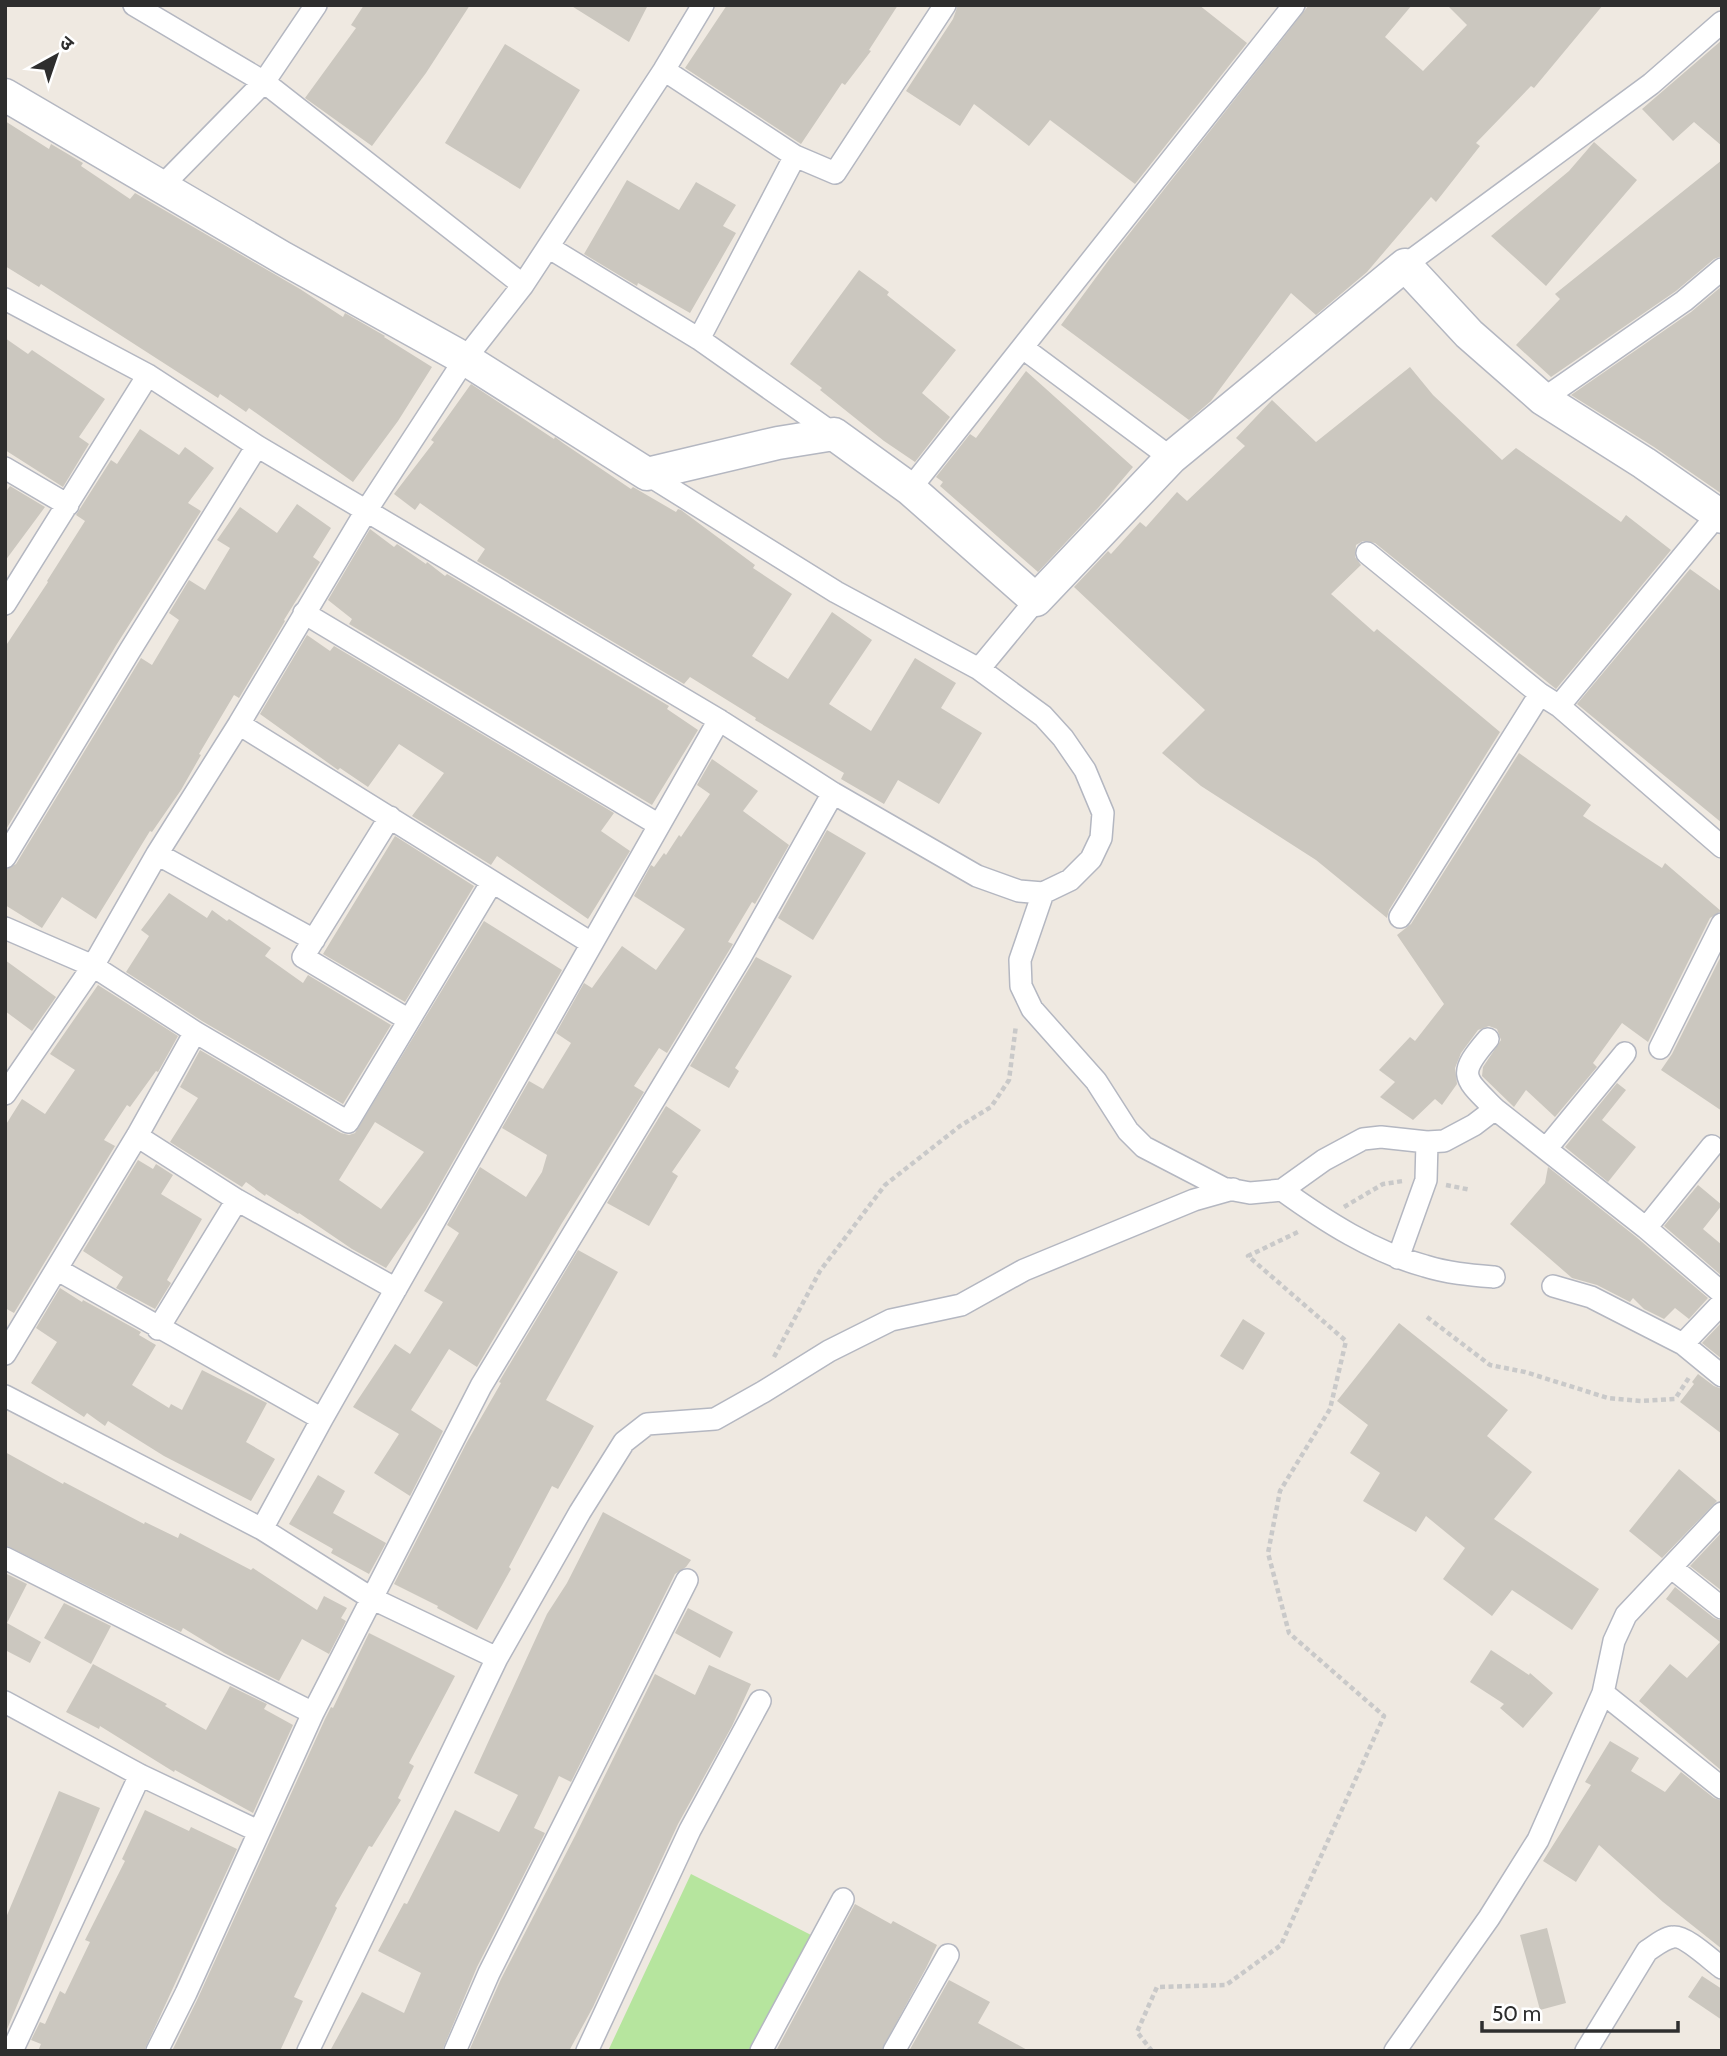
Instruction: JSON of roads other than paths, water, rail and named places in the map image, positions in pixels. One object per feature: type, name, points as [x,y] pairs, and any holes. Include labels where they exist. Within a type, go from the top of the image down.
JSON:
[{"type":"street","points":[[134,5],[264,82],[523,285]]},
{"type":"street","points":[[162,186],[264,82],[316,5]]},
{"type":"street","points":[[6,1091],[93,966],[366,511],[465,359],[523,285],[664,70],[703,5]]},
{"type":"street","points":[[664,70],[795,156],[835,173],[945,5]]},
{"type":"street","points":[[910,489],[1294,5]]},
{"type":"street","points":[[979,669],[1036,600],[1171,458],[1405,265],[1651,84],[1722,22]]},
{"type":"street","points":[[5,95],[284,258],[465,359],[847,598],[979,669],[1043,716],[1063,738],[1085,770],[1102,813],[1101,838],[1091,859],[1070,880],[1043,893],[1019,891],[977,876],[833,793],[719,720],[257,446],[148,375],[5,299]]},
{"type":"street","points":[[699,339],[795,156]]},
{"type":"street","points":[[548,247],[699,339],[834,433],[910,489],[1036,600]]},
{"type":"street","points":[[1405,265],[1469,334],[1543,399],[1644,463],[1720,516],[1559,706]]},
{"type":"street","points":[[1543,399],[1684,301],[1722,269]]},
{"type":"street","points":[[1023,348],[1171,458]]},
{"type":"street","points":[[5,604],[148,375]]},
{"type":"street","points":[[647,474],[778,443],[834,433]]},
{"type":"street","points":[[5,857],[257,446]]},
{"type":"street","points":[[5,468],[68,505]]},
{"type":"street","points":[[1367,553],[1540,694],[1559,706],[1722,847]]},
{"type":"street","points":[[304,613],[659,825]]},
{"type":"street","points":[[1400,917],[1540,694]]},
{"type":"street","points":[[262,1529],[719,720]]},
{"type":"street","points":[[239,724],[591,943]]},
{"type":"street","points":[[157,2051],[313,1713],[481,1386],[740,958],[833,793]]},
{"type":"street","points":[[390,817],[303,957],[409,1020]]},
{"type":"street","points":[[158,855],[314,940]]},
{"type":"street","points":[[5,928],[93,966],[195,1032],[348,1122],[492,882]]},
{"type":"street","points":[[1043,893],[1020,960],[1021,986],[1031,1009],[1096,1081],[1128,1131],[1144,1147],[1223,1188],[1250,1193],[1282,1190],[1324,1160],[1363,1139],[1381,1137],[1435,1141],[1474,1125],[1495,1109]]},
{"type":"street","points":[[1660,1048],[1722,924]]},
{"type":"street","points":[[5,1354],[58,1270],[195,1032]]},
{"type":"street","points":[[1488,1039],[1466,1069],[1467,1079],[1495,1109],[1646,1228],[1722,1293]]},
{"type":"street","points":[[1546,1149],[1625,1053]]},
{"type":"street","points":[[137,1136],[237,1200],[396,1289]]},
{"type":"street","points":[[1398,1258],[1426,1180],[1435,1141]]},
{"type":"street","points":[[1646,1228],[1712,1146]]},
{"type":"street","points":[[308,2051],[497,1658],[580,1512],[624,1443],[647,1424],[715,1419],[829,1350],[891,1320],[961,1305],[1024,1270],[1194,1200],[1233,1189]]},
{"type":"street","points":[[1282,1190],[1323,1219],[1398,1258],[1427,1267],[1494,1278]]},
{"type":"street","points":[[158,1329],[237,1200]]},
{"type":"street","points":[[58,1270],[158,1329],[322,1419]]},
{"type":"street","points":[[1553,1286],[1591,1297],[1683,1344],[1722,1376]]},
{"type":"street","points":[[1683,1344],[1722,1303]]},
{"type":"street","points":[[5,1396],[262,1529],[371,1598],[497,1658]]},
{"type":"street","points":[[1395,2051],[1489,1918],[1538,1840],[1603,1693],[1614,1641],[1626,1615],[1722,1513]]},
{"type":"street","points":[[5,1558],[313,1713]]},
{"type":"street","points":[[1672,1568],[1722,1608]]},
{"type":"street","points":[[455,2051],[489,1973],[687,1580]]},
{"type":"street","points":[[1603,1693],[1722,1788]]},
{"type":"street","points":[[587,2051],[690,1830],[760,1701]]},
{"type":"street","points":[[5,1702],[141,1775],[258,1831]]},
{"type":"street","points":[[12,2051],[141,1775]]},
{"type":"street","points":[[761,2051],[843,1899]]},
{"type":"street","points":[[1586,2051],[1647,1951],[1663,1941],[1672,1937],[1682,1938],[1722,1968]]},
{"type":"street","points":[[894,2051],[948,1955]]}]
